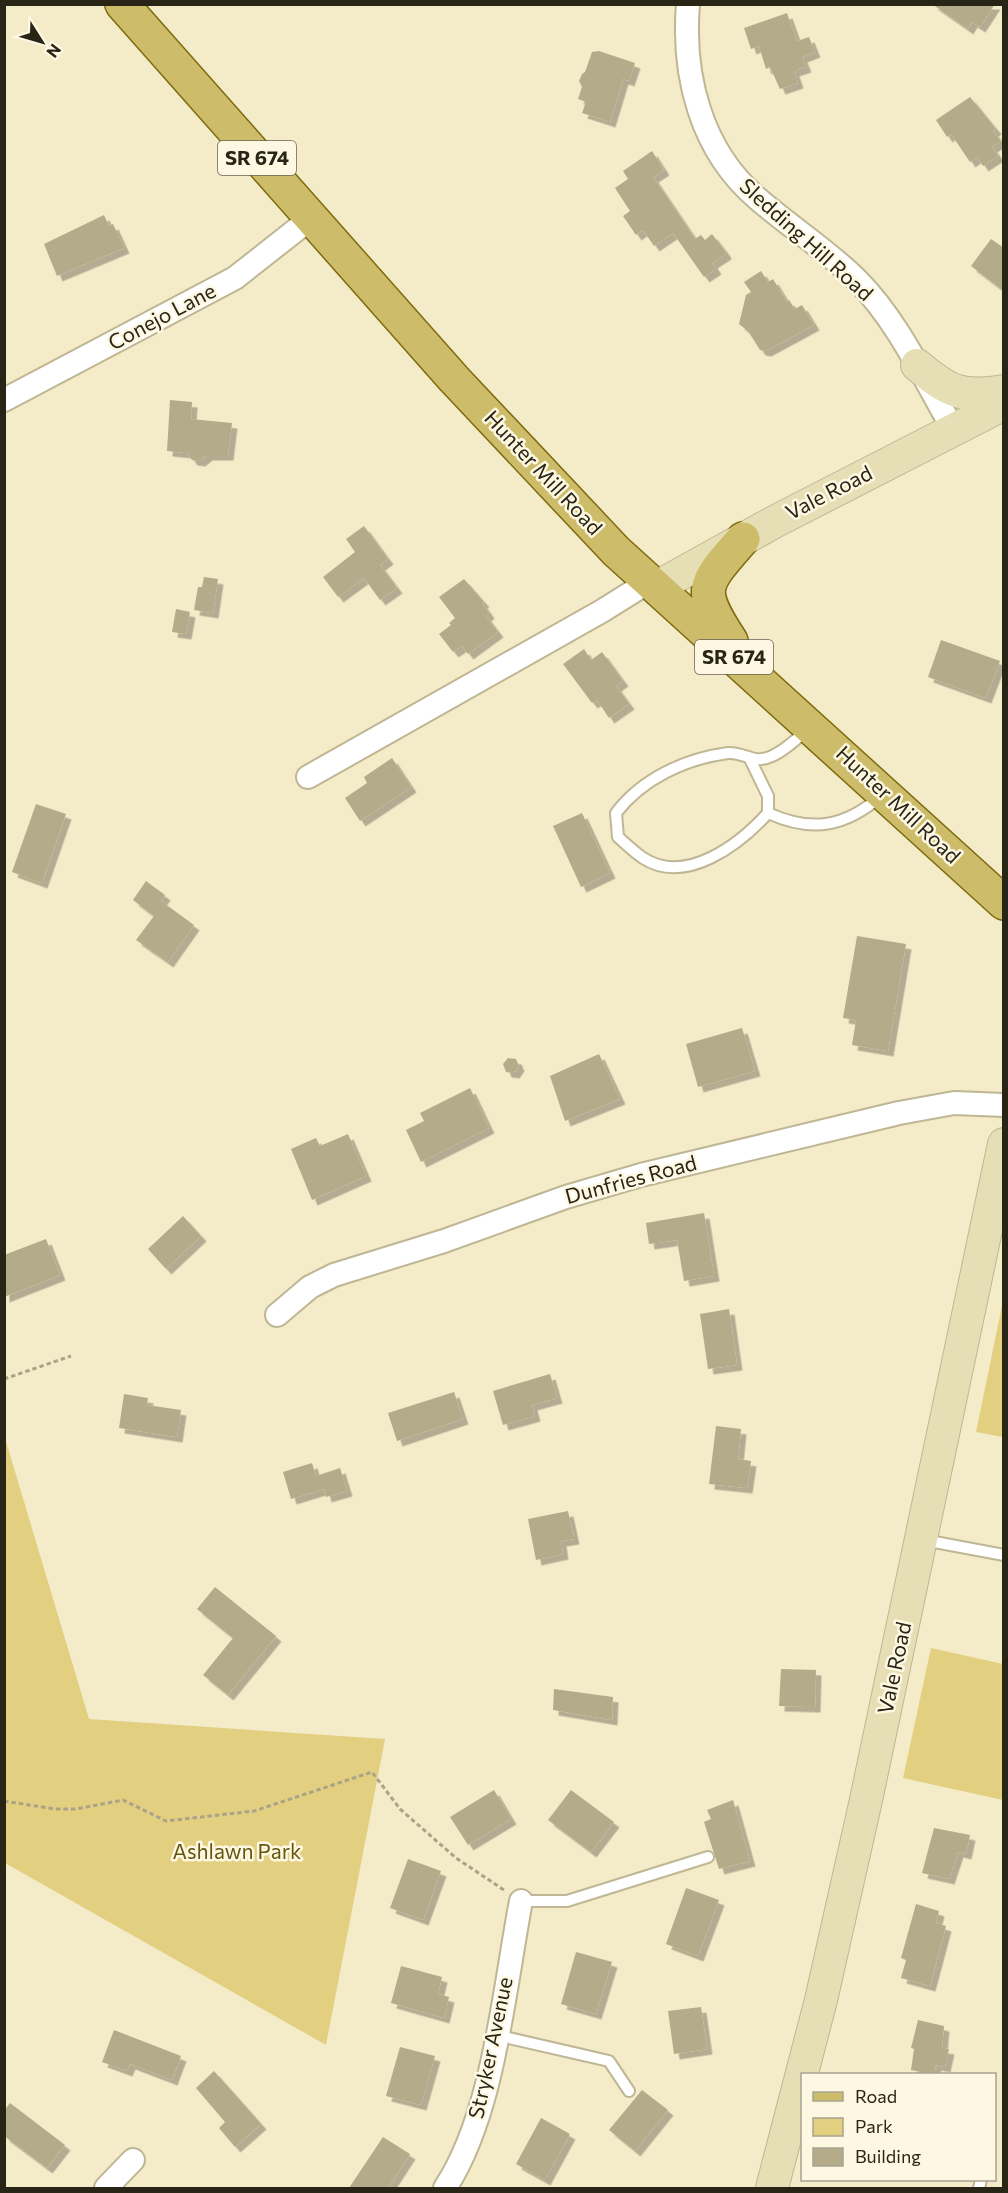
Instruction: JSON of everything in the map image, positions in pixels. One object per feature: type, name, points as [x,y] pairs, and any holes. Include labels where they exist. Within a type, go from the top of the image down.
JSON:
[{"type":"main road","name":"Hunter Mill Road","points":[[122,4],[454,379],[616,551],[812,726],[1004,903]]},
{"type":"main road","points":[[917,366],[937,382],[958,393],[976,396],[1004,391]]},
{"type":"main road","name":"Vale Road","points":[[654,584],[1004,404]]},
{"type":"main road","points":[[743,539],[720,566],[711,583],[708,598],[712,612],[754,675]]},
{"type":"main road","name":"Vale Road","points":[[802,2073],[821,2000],[922,1540],[1004,1144]]},
{"type":"main road","name":"Vale Road","points":[[772,2188],[801,2077]]},
{"type":"street","name":"Sledding Hill Road","points":[[688,4],[686,32],[689,70],[695,99],[715,146],[734,174],[755,197],[856,280],[879,306],[953,429]]},
{"type":"street","name":"Conejo Lane","points":[[4,400],[235,278],[310,219]]},
{"type":"street","points":[[308,777],[654,584]]},
{"type":"street","name":"Dunfries Road","points":[[277,1316],[310,1287],[334,1275],[444,1241],[598,1187],[899,1113],[954,1103],[1004,1105]]},
{"type":"street","name":"Stryker Avenue","points":[[445,2188],[473,2131],[485,2093],[521,1901]]},
{"type":"street","points":[[106,2188],[134,2160]]},
{"type":"lane","points":[[749,757],[768,796],[768,813],[725,852],[677,868],[644,860],[618,837],[616,813],[632,793],[678,766],[730,753],[749,757],[759,760],[785,749],[812,726]]},
{"type":"lane","points":[[768,813],[787,821],[821,826],[862,813],[884,794]]},
{"type":"lane","points":[[922,1540],[1004,1555]]},
{"type":"lane","points":[[521,1901],[567,1901],[708,1857]]},
{"type":"lane","points":[[496,2035],[609,2061],[628,2091]]},
{"type":"path","points":[[4,1379],[70,1356]]},
{"type":"path","points":[[4,1801],[55,1809],[76,1809],[123,1800],[166,1821],[254,1811],[372,1772],[399,1809],[456,1858],[521,1901]]},
{"type":"green space","points":[[1003,1301],[1004,1437],[976,1432]]},
{"type":"green space","name":"Ashlawn Park","points":[[5,1438],[89,1719],[385,1739],[326,2045],[5,1863]]},
{"type":"green space","points":[[931,1648],[1003,1664],[1003,1800],[903,1778]]},
{"type":"building","points":[[932,4],[995,4],[980,27],[972,22],[968,29]]},
{"type":"building","points":[[787,13],[797,41],[809,37],[815,52],[802,57],[806,67],[794,71],[798,83],[780,89],[770,67],[766,69],[759,46],[751,49],[744,28]]},
{"type":"building","points":[[599,51],[635,63],[629,81],[623,79],[610,122],[582,113],[586,102],[578,99],[582,87],[579,81],[582,74],[585,72],[592,52]]},
{"type":"building","points":[[970,97],[996,129],[993,131],[1001,141],[992,147],[998,156],[983,166],[977,157],[970,162],[951,134],[947,137],[936,120]]},
{"type":"building","points":[[652,151],[664,170],[653,177],[695,239],[701,235],[705,240],[712,234],[725,251],[726,254],[712,263],[716,269],[704,277],[673,233],[654,246],[643,230],[636,235],[623,216],[630,211],[615,188],[628,179],[623,171]]},
{"type":"building","points":[[104,215],[109,226],[113,224],[124,248],[57,276],[44,244]]},
{"type":"building","points":[[991,239],[1004,248],[1004,291],[971,266]]},
{"type":"building","points":[[761,271],[768,282],[773,279],[787,302],[789,300],[795,309],[802,305],[814,325],[766,351],[760,350],[748,331],[739,324],[746,295],[751,292],[744,282]]},
{"type":"building","points":[[170,400],[192,402],[191,419],[232,423],[228,455],[207,455],[200,461],[192,460],[187,453],[167,451]]},
{"type":"building","points":[[364,526],[388,559],[380,565],[397,588],[380,600],[364,578],[338,597],[323,577],[355,552],[346,539]]},
{"type":"building","points":[[204,577],[218,579],[213,613],[194,610],[198,587],[202,587]]},
{"type":"building","points":[[464,579],[484,602],[482,603],[489,613],[486,616],[498,632],[468,654],[462,646],[453,652],[439,634],[451,625],[449,623],[455,618],[439,597]]},
{"type":"building","points":[[176,609],[190,612],[186,634],[172,632]]},
{"type":"building","points":[[941,640],[1000,661],[986,698],[928,677]]},
{"type":"building","points":[[584,649],[591,660],[602,652],[623,681],[616,686],[629,704],[609,718],[597,700],[592,703],[563,664]]},
{"type":"building","points":[[392,758],[411,787],[360,821],[345,798],[367,783],[364,777]]},
{"type":"building","points":[[36,804],[66,814],[42,883],[12,872]]},
{"type":"building","points":[[582,813],[610,873],[581,887],[553,826]]},
{"type":"building","points":[[146,881],[165,895],[161,901],[194,925],[168,962],[136,940],[154,916],[133,900]]},
{"type":"building","points":[[857,936],[906,944],[888,1051],[852,1045],[856,1020],[843,1018]]},
{"type":"building","points":[[742,1028],[755,1071],[698,1087],[686,1044]]},
{"type":"building","points":[[599,1054],[620,1099],[565,1121],[550,1076]]},
{"type":"building","points":[[508,1058],[516,1059],[519,1066],[514,1073],[506,1072],[503,1064]]},
{"type":"building","points":[[470,1088],[489,1128],[421,1162],[406,1130],[424,1121],[420,1113]]},
{"type":"building","points":[[348,1134],[366,1176],[312,1200],[291,1149],[316,1138],[320,1146]]},
{"type":"building","points":[[704,1213],[714,1276],[684,1281],[677,1240],[649,1244],[646,1223]]},
{"type":"building","points":[[183,1216],[201,1236],[166,1269],[148,1249]]},
{"type":"building","points":[[46,1239],[60,1275],[4,1297],[4,1255]]},
{"type":"building","points":[[729,1309],[737,1365],[708,1369],[700,1314]]},
{"type":"building","points":[[550,1374],[557,1398],[532,1405],[535,1416],[503,1425],[493,1391]]},
{"type":"building","points":[[454,1392],[463,1419],[397,1441],[388,1413]]},
{"type":"building","points":[[124,1394],[148,1398],[147,1405],[181,1410],[177,1437],[119,1428]]},
{"type":"building","points":[[716,1426],[741,1429],[738,1459],[751,1461],[747,1488],[709,1484]]},
{"type":"building","points":[[312,1463],[316,1476],[340,1468],[347,1491],[326,1497],[324,1489],[291,1499],[283,1472]]},
{"type":"building","points":[[568,1511],[574,1539],[561,1541],[563,1554],[536,1560],[528,1519]]},
{"type":"building","points":[[215,1587],[276,1636],[228,1695],[203,1675],[233,1638],[197,1609]]},
{"type":"building","points":[[781,1669],[816,1670],[815,1707],[779,1706]]},
{"type":"building","points":[[554,1689],[613,1697],[612,1720],[553,1710]]},
{"type":"building","points":[[494,1790],[511,1819],[468,1845],[450,1817]]},
{"type":"building","points":[[571,1790],[614,1822],[591,1852],[548,1820]]},
{"type":"building","points":[[733,1800],[750,1861],[719,1869],[704,1822],[711,1819],[707,1810]]},
{"type":"building","points":[[934,1828],[970,1835],[966,1854],[958,1852],[949,1879],[922,1873]]},
{"type":"building","points":[[408,1859],[441,1871],[423,1920],[390,1908]]},
{"type":"building","points":[[686,1888],[719,1900],[698,1956],[666,1944]]},
{"type":"building","points":[[916,1904],[939,1911],[936,1923],[946,1926],[930,1986],[901,1978],[906,1960],[901,1958]]},
{"type":"building","points":[[576,1952],[612,1962],[596,2014],[561,2004]]},
{"type":"building","points":[[401,1966],[442,1977],[438,1994],[449,1997],[444,2018],[391,2003]]},
{"type":"building","points":[[701,2007],[707,2049],[674,2054],[668,2011]]},
{"type":"building","points":[[918,2020],[944,2026],[942,2048],[949,2049],[945,2067],[936,2065],[934,2073],[911,2070],[914,2049],[911,2048]]},
{"type":"building","points":[[114,2030],[181,2056],[172,2080],[130,2064],[127,2071],[102,2062]]},
{"type":"building","points":[[400,2047],[435,2056],[421,2105],[386,2096]]},
{"type":"building","points":[[214,2071],[261,2124],[235,2147],[219,2128],[225,2122],[196,2088]]},
{"type":"building","points":[[642,2090],[668,2110],[635,2151],[609,2130]]},
{"type":"building","points":[[10,2103],[65,2145],[47,2168],[4,2136],[4,2111]]},
{"type":"building","points":[[541,2118],[570,2134],[545,2180],[516,2164]]},
{"type":"building","points":[[383,2137],[410,2154],[388,2188],[349,2188]]}]
